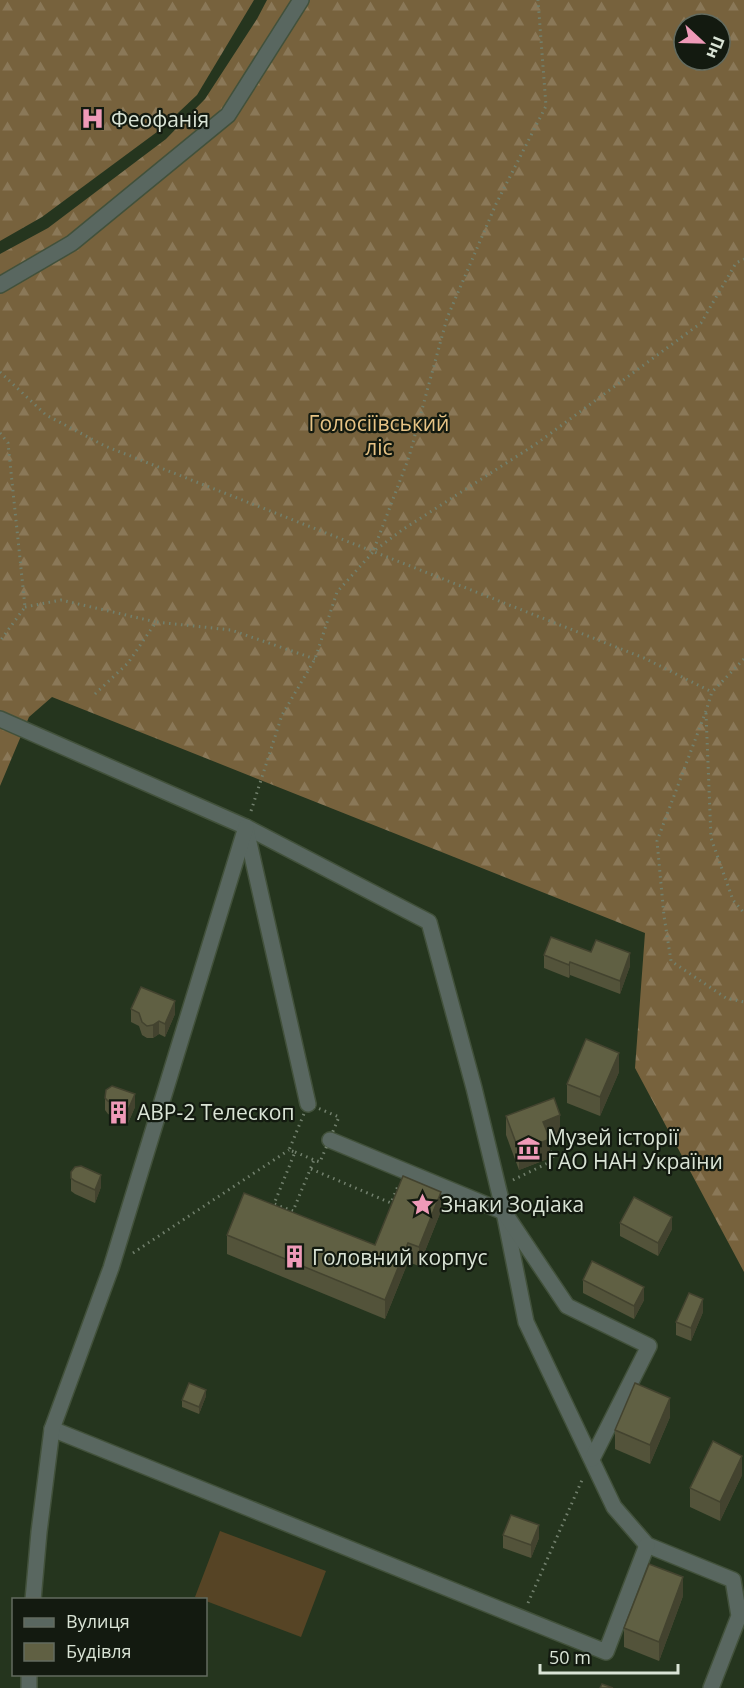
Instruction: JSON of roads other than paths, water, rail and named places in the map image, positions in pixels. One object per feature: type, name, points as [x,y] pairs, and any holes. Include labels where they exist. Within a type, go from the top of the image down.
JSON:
[{"type":"lane","points":[[0,285],[72,243],[228,115],[301,0]]},
{"type":"lane","points":[[0,719],[246,826],[429,922],[474,1088],[504,1212],[526,1322],[614,1507],[647,1545],[733,1580],[739,1616],[711,1688]]},
{"type":"lane","points":[[246,826],[308,1104]]},
{"type":"lane","points":[[33,1598],[52,1429],[111,1268],[246,826]]},
{"type":"lane","points":[[330,1140],[504,1212],[567,1306],[649,1346],[592,1459]]},
{"type":"lane","points":[[52,1429],[606,1652],[647,1545]]},
{"type":"place","name":"Феофанія","points":[[93,119]]},
{"type":"place","name":"АВР-2 Телескоп","points":[[119,1112]]},
{"type":"place","name":"Музей історії ГАО НАН України","points":[[529,1149]]},
{"type":"place","name":"Знаки Зодіака","points":[[423,1204]]},
{"type":"place","name":"Головний корпус","points":[[294,1257]]},
{"type":"park label","name":"Голосіївський ліс","points":[[379,435]]}]
